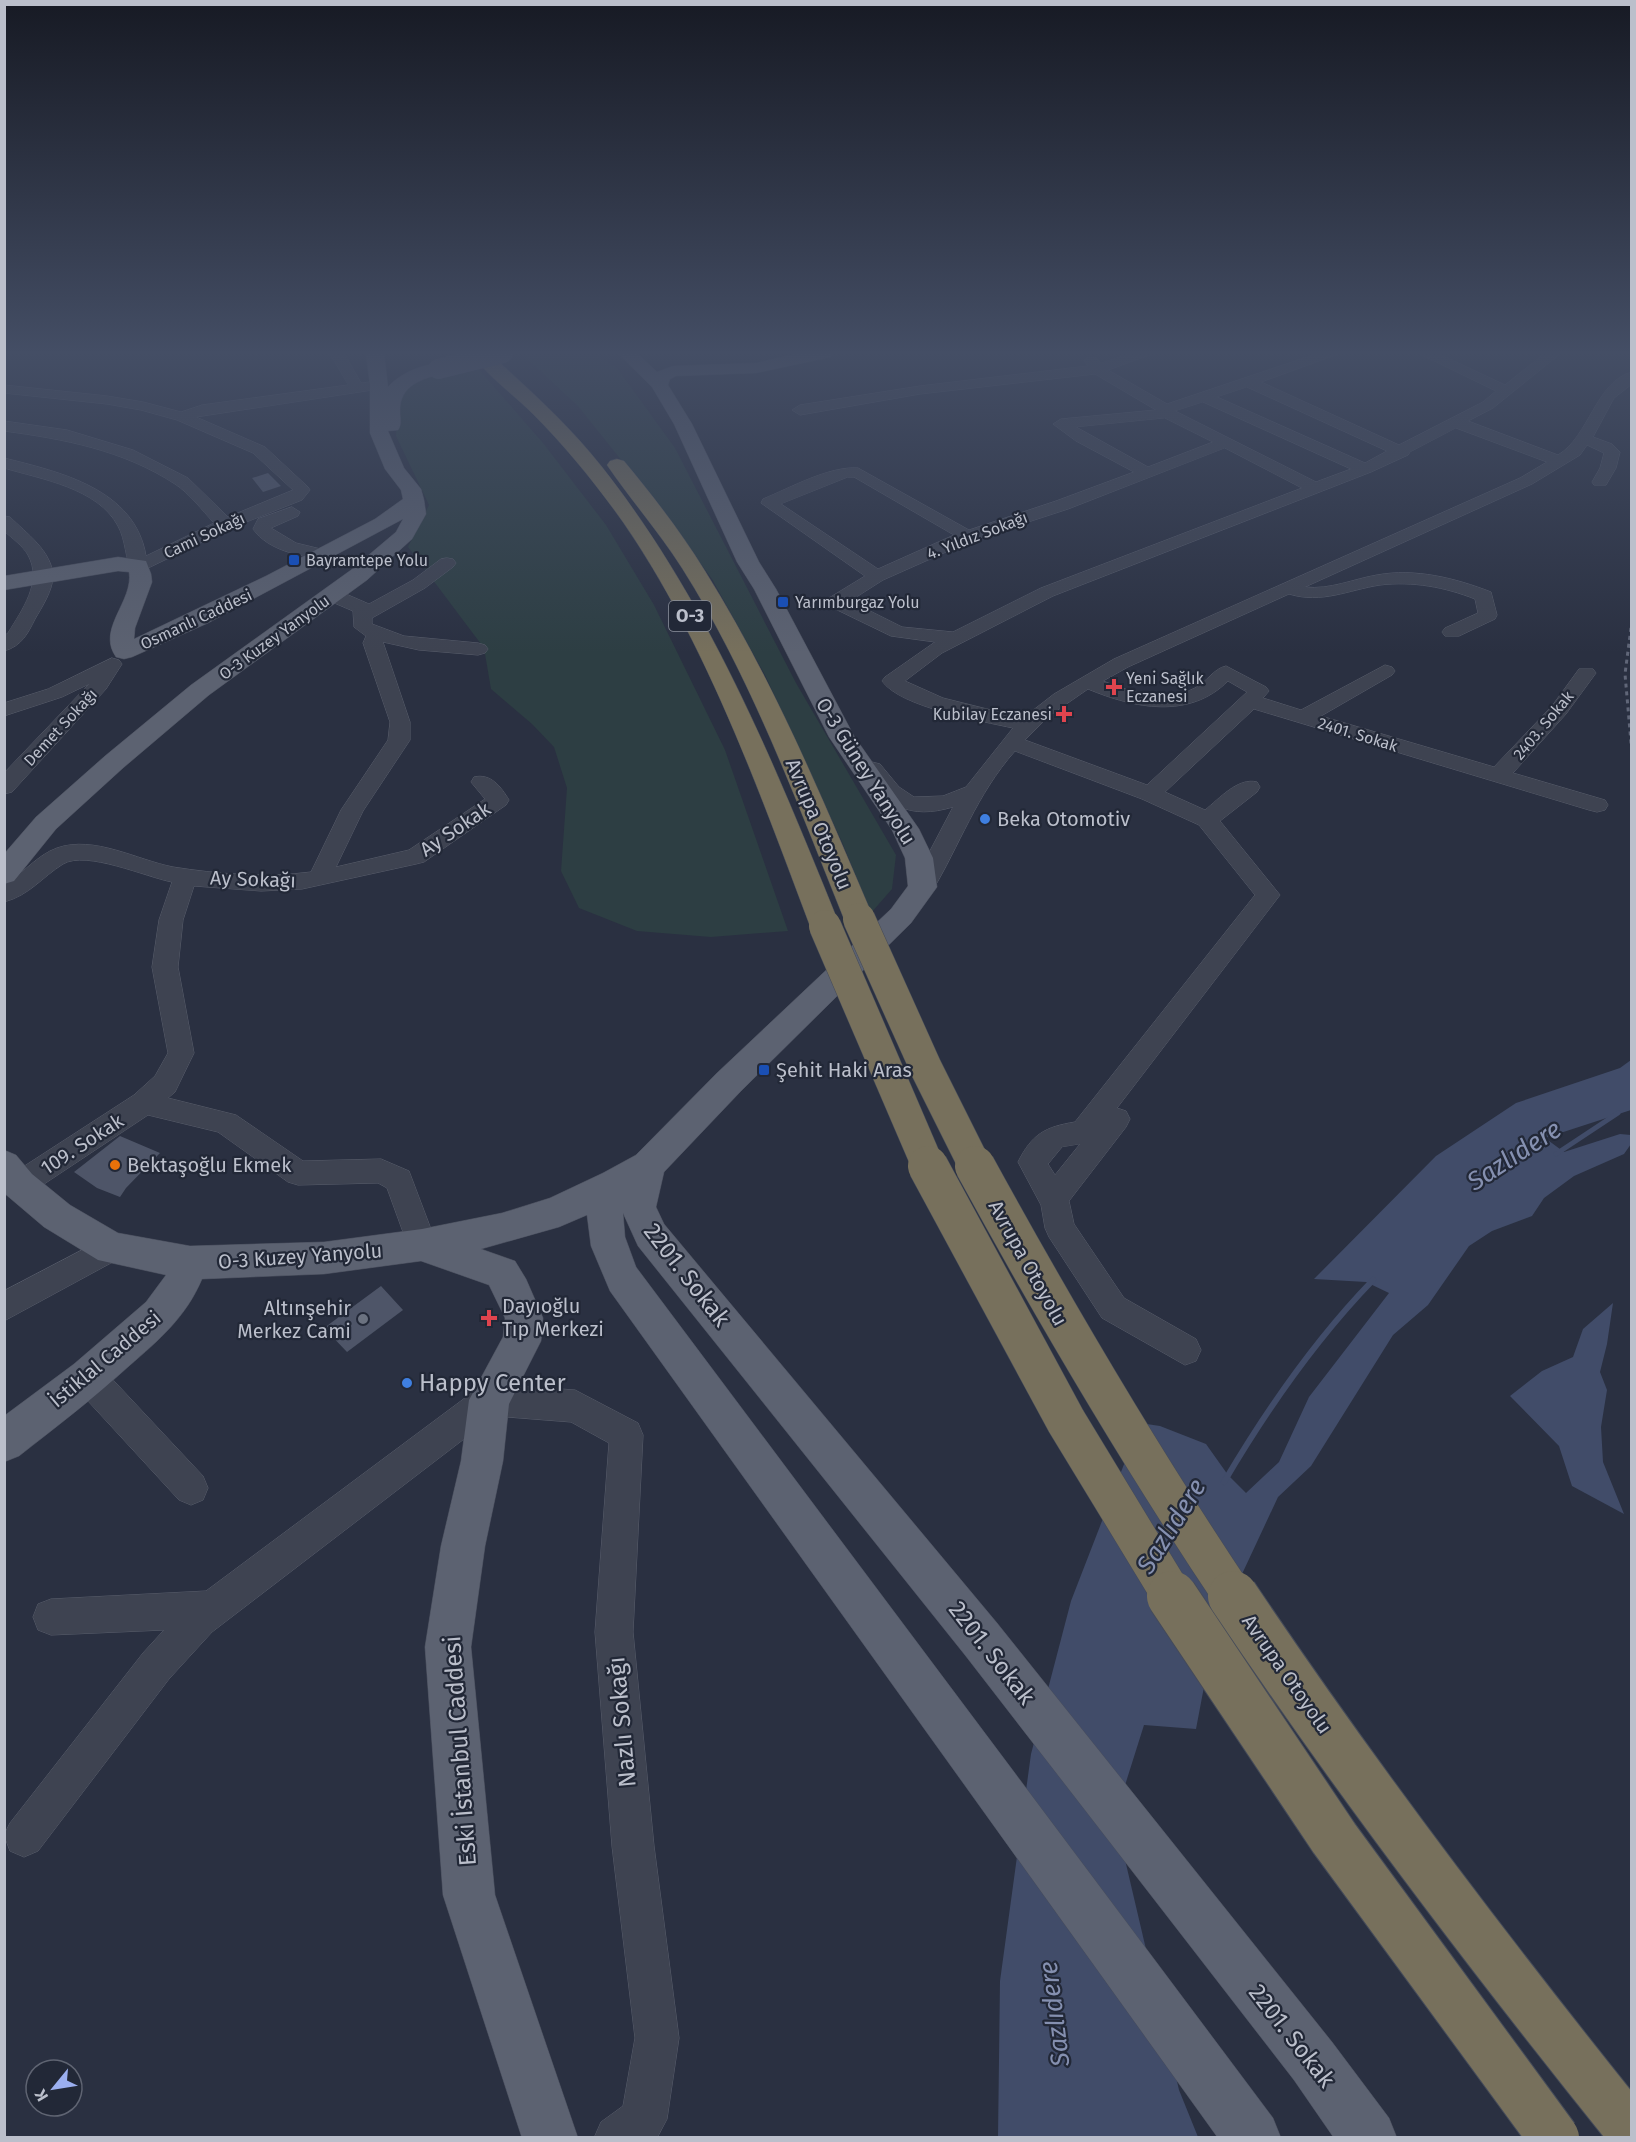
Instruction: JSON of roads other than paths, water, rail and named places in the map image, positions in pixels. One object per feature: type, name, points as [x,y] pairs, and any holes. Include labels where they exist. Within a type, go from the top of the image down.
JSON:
[{"type":"highway","name":"Avrupa Otoyolu","points":[[579,453],[594,470],[640,534],[684,605],[842,922],[1095,1381],[1204,1551],[1304,1700],[1483,1946],[1632,2132]]},
{"type":"highway","name":"Avrupa Otoyolu","points":[[605,453],[648,503],[689,563],[771,712],[927,1164],[1040,1375],[1107,1491],[1234,1692],[1322,1821],[1554,2138]]},
{"type":"main road","points":[[388,453],[412,504]]},
{"type":"main road","points":[[395,453],[412,504]]},
{"type":"main road","name":"O-3 Güney Yanyolu","points":[[697,453],[748,562],[765,589],[842,737],[905,829],[919,858],[923,886]]},
{"type":"main road","name":"Osmanlı Caddesi","points":[[118,658],[230,604],[371,529],[412,504]]},
{"type":"main road","name":"O-3 Kuzey Yanyolu","points":[[4,874],[46,823],[114,762],[200,690],[332,595],[387,552],[405,535],[412,504]]},
{"type":"main road","points":[[4,583],[118,564],[138,566]]},
{"type":"main road","name":"Osmanlı Caddesi","points":[[118,658],[122,630],[139,594],[142,576],[138,566]]},
{"type":"main road","points":[[923,886],[901,916],[632,1174],[606,1208],[605,1222],[613,1259],[623,1279],[1253,2138]]},
{"type":"main road","name":"O-3 Kuzey Yanyolu","points":[[12,1175],[57,1216],[111,1248],[190,1263],[324,1258],[422,1245],[502,1229],[559,1211],[632,1174]]},
{"type":"main road","name":"2201. Sokak","points":[[632,1174],[638,1207],[651,1235],[981,1639],[1312,2061],[1369,2138]]},
{"type":"main road","name":"Eski İstanbul Caddesi","points":[[422,1245],[502,1273],[513,1291],[524,1318],[522,1341],[489,1400],[482,1461],[463,1546],[448,1647],[469,1895],[550,2138]]},
{"type":"main road","name":"İstiklal Caddesi","points":[[4,1442],[88,1377],[160,1314],[179,1289],[190,1263]]},
{"type":"street","points":[[127,453],[182,481],[225,524]]},
{"type":"street","points":[[262,453],[299,493],[303,507],[264,523],[262,529],[268,536],[287,546],[323,555]]},
{"type":"street","points":[[1110,453],[1146,472]]},
{"type":"street","name":"4. Yıldız Sokağı","points":[[898,632],[836,602],[877,576],[967,536],[1062,504],[1198,453]]},
{"type":"street","points":[[1245,453],[1315,488]]},
{"type":"street","points":[[1329,453],[1365,469]]},
{"type":"street","points":[[1053,1199],[1286,900],[1279,884],[1252,857],[1215,829],[1150,794],[1020,734],[970,712],[897,687],[892,681],[954,638],[1047,592],[1365,469],[1400,453]]},
{"type":"street","points":[[1538,453],[1560,461]]},
{"type":"street","points":[[923,886],[971,793],[1020,734],[1044,710],[1121,663],[1526,481],[1573,453]]},
{"type":"street","points":[[1600,482],[1612,453]]},
{"type":"street","points":[[4,463],[89,491],[115,509],[133,537],[138,566]]},
{"type":"street","points":[[877,576],[769,503],[837,475],[847,472],[858,473],[967,536]]},
{"type":"street","name":"Cami Sokağı","points":[[138,566],[225,524],[299,493]]},
{"type":"street","points":[[4,521],[36,552],[44,576],[38,597],[16,637],[4,645]]},
{"type":"street","points":[[361,616],[419,584],[447,562]]},
{"type":"street","points":[[1289,587],[1309,595],[1382,579],[1427,580],[1466,588],[1484,596],[1488,615],[1452,632]]},
{"type":"street","points":[[332,595],[362,608],[363,627],[376,635],[410,642],[478,649]]},
{"type":"street","points":[[898,632],[954,638]]},
{"type":"street","points":[[898,632],[919,661]]},
{"type":"street","name":"Ay Sokağı","points":[[4,894],[21,888],[60,855],[73,852],[88,853],[160,873],[186,876],[299,883],[319,879],[352,810],[399,740],[400,722],[373,643],[376,635]]},
{"type":"street","points":[[4,710],[55,693],[118,658]]},
{"type":"street","name":"Demet Sokağı","points":[[4,787],[99,685],[118,658]]},
{"type":"street","points":[[1303,717],[1385,671]]},
{"type":"street","points":[[1087,682],[1133,700],[1171,703],[1203,693],[1226,672],[1259,692],[1150,794]]},
{"type":"street","name":"2403. Sokak","points":[[1498,776],[1559,710],[1586,673]]},
{"type":"street","name":"2401. Sokak","points":[[1250,701],[1597,805]]},
{"type":"street","points":[[842,737],[898,798],[913,804],[934,805],[955,801],[971,793]]},
{"type":"street","name":"Ay Sokak","points":[[319,879],[365,870],[416,856],[498,800],[482,782]]},
{"type":"street","points":[[1215,829],[1249,787]]},
{"type":"street","points":[[1185,1350],[1113,1308],[1060,1228],[1053,1199],[1032,1162],[1054,1137],[1083,1132],[1268,895],[1215,829]]},
{"type":"street","name":"109. Sokak","points":[[12,1175],[144,1103],[165,1084],[181,1053],[165,967],[171,920],[186,876]]},
{"type":"street","name":"109. Sokak","points":[[144,1103],[226,1123],[298,1173],[381,1171],[399,1180],[422,1245]]},
{"type":"street","points":[[4,1307],[111,1248]]},
{"type":"street","points":[[88,1377],[191,1488]]},
{"type":"street","points":[[24,1837],[156,1666],[199,1618],[489,1400]]},
{"type":"street","name":"Nazlı Sokağı","points":[[489,1400],[575,1406],[626,1435],[614,1632],[633,1846],[657,2038],[644,2119],[617,2138]]},
{"type":"street","points":[[51,1617],[211,1609]]},
{"type":"water","points":[[1631,1060],[1631,1110],[1545,1138],[1564,1152],[1620,1134],[1631,1135],[1631,1144],[1624,1154],[1574,1176],[1544,1198],[1532,1216],[1492,1231],[1469,1246],[1428,1305],[1393,1335],[1311,1466],[1278,1497],[1214,1634],[1196,1729],[1144,1725],[1115,1817],[1179,2090],[1198,2137],[998,2138],[1000,1981],[1031,1754],[1071,1601],[1140,1423],[1160,1426],[1206,1444],[1228,1475],[1246,1493],[1279,1462],[1309,1397],[1389,1293],[1366,1282],[1314,1279],[1436,1156],[1516,1103],[1620,1068]]},
{"type":"water","points":[[1613,1303],[1600,1372],[1607,1390],[1601,1427],[1603,1462],[1624,1514],[1572,1486],[1559,1446],[1510,1396],[1542,1371],[1573,1357],[1583,1329]]},
{"type":"waterway","name":"Sazlıdere","points":[[1556,1154],[1618,1113]]},
{"type":"waterway","name":"Sazlıdere","points":[[1224,1482],[1292,1376],[1351,1303],[1373,1280]]},
{"type":"railway","points":[[1632,620],[1625,674],[1632,754]]},
{"type":"place","name":"Bayramtepe Yolu","points":[[294,560]]},
{"type":"place","name":"Yarımburgaz Yolu","points":[[783,602]]},
{"type":"place","name":"Yeni Sağlık Eczanesi","points":[[1114,687]]},
{"type":"place","name":"Kubilay Eczanesi","points":[[1064,714]]},
{"type":"place","name":"Beka Otomotiv","points":[[985,819]]},
{"type":"place","name":"Şehit Haki Aras","points":[[764,1070]]},
{"type":"place","name":"Bektaşoğlu Ekmek","points":[[115,1165]]},
{"type":"place","name":"Dayıoğlu Tıp Merkezi","points":[[489,1318]]},
{"type":"place","name":"Altınşehir Merkez Cami","points":[[363,1319]]},
{"type":"place","name":"Happy Center","points":[[407,1383]]}]
